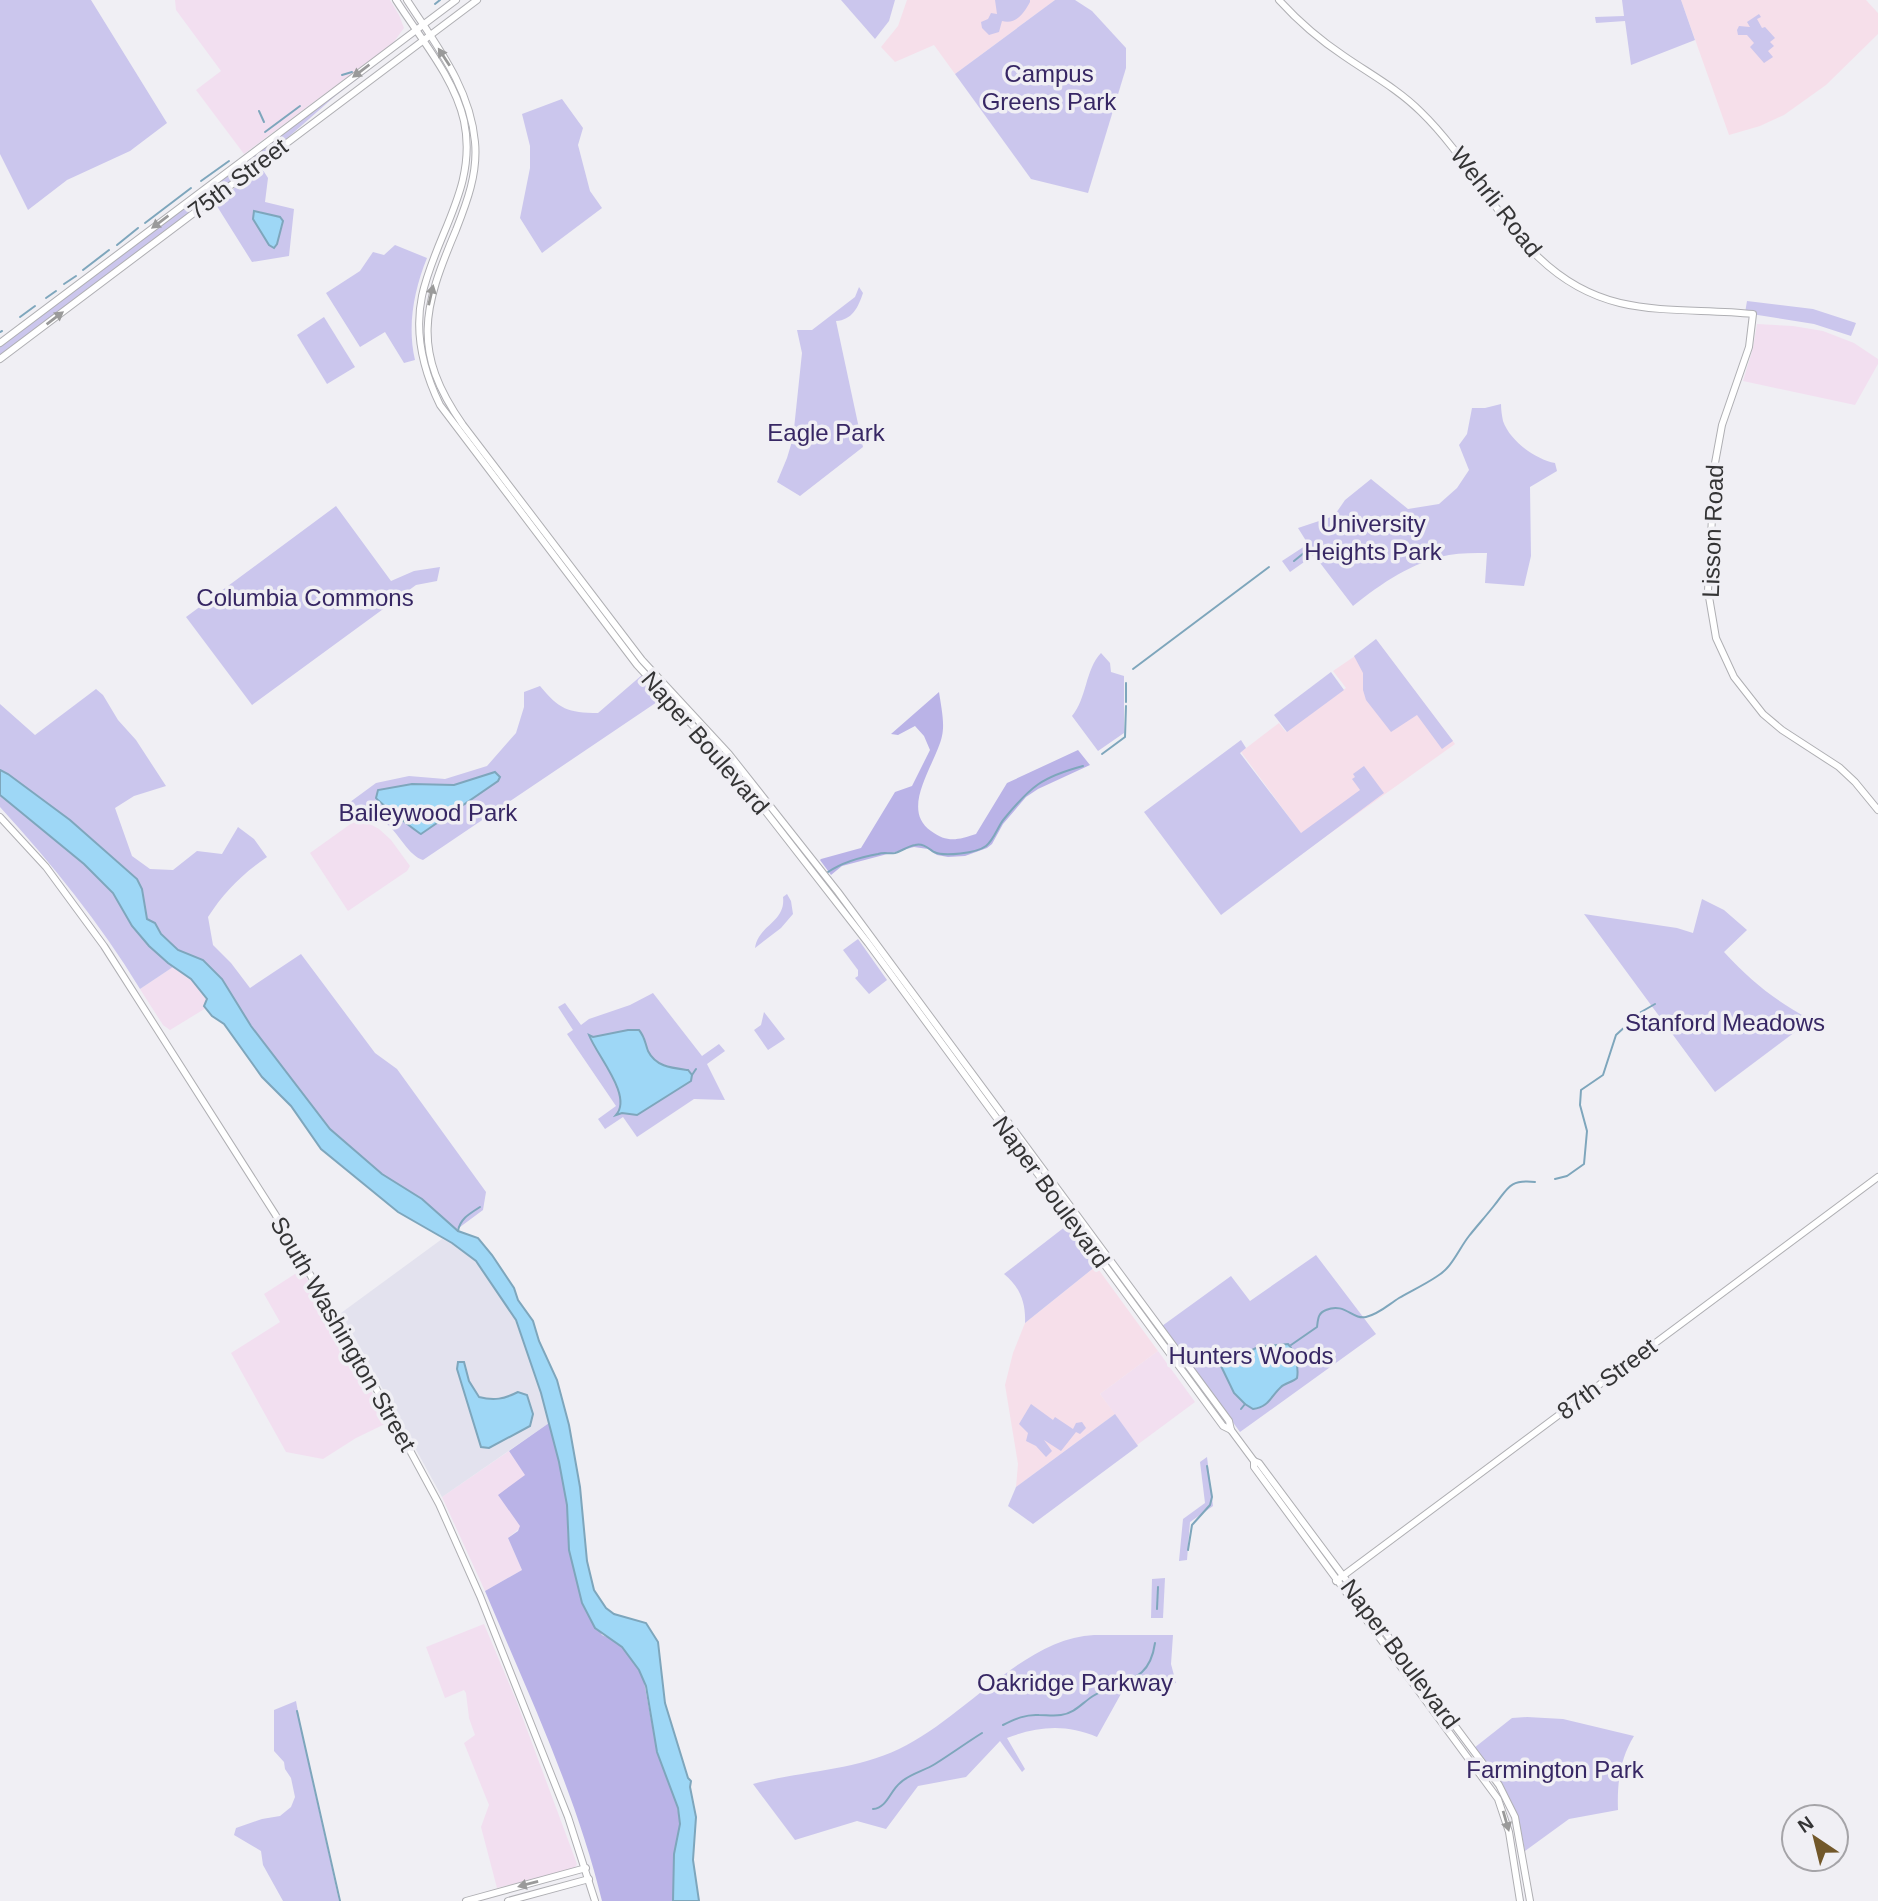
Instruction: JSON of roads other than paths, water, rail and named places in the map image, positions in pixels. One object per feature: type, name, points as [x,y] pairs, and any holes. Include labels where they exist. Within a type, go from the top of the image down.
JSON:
[{"type":"main road","name":"Naper Boulevard","points":[[396,0],[456,96],[464,122],[467,155],[460,194],[429,272],[420,309],[419,337],[423,362],[428,381],[440,405],[636,665],[731,767],[804,859],[1223,1426],[1231,1430]]},
{"type":"main road","name":"Naper Boulevard","points":[[407,0],[463,91],[472,119],[475,145],[473,180],[469,194],[429,301],[429,354],[445,397],[463,425],[642,660],[729,754],[838,892],[1229,1421],[1231,1430],[1254,1461],[1259,1463],[1498,1800],[1509,1832],[1520,1901]]},
{"type":"main road","name":"75th Street","points":[[0,343],[456,0]]},
{"type":"main road","name":"75th Street","points":[[0,359],[477,0]]},
{"type":"main road","name":"Wehrli Road","points":[[1279,0],[1330,46],[1419,110],[1457,152],[1526,247],[1548,268],[1570,283],[1602,298],[1633,305],[1753,314]]},
{"type":"main road","name":"Lisson Road","points":[[1753,314],[1749,347],[1722,425],[1714,463],[1708,591],[1716,638],[1734,677],[1763,714],[1782,730],[1839,767],[1878,810]]},
{"type":"main road","name":"South Washington Street","points":[[0,817],[46,867],[104,946],[275,1214],[378,1391],[439,1504],[464,1559],[534,1729],[586,1868],[595,1901]]},
{"type":"main road","name":"87th Street","points":[[1339,1578],[1878,1177]]},
{"type":"main road","name":"Naper Boulevard","points":[[1339,1578],[1505,1795],[1518,1832],[1530,1901]]},
{"type":"main road","points":[[466,1901],[586,1868]]},
{"type":"main road","points":[[508,1901],[589,1879]]},
{"type":"water","points":[[254,211],[280,217],[283,221],[274,248],[269,245],[253,219]]},
{"type":"water","points":[[0,770],[70,820],[137,879],[142,889],[147,919],[155,923],[161,934],[178,950],[203,960],[222,979],[251,1026],[330,1129],[382,1174],[422,1199],[458,1231],[478,1238],[514,1288],[518,1300],[533,1321],[557,1380],[569,1425],[580,1487],[587,1561],[594,1590],[606,1608],[614,1614],[646,1623],[658,1642],[665,1703],[691,1781],[696,1817],[693,1860],[699,1901],[673,1901],[674,1854],[680,1824],[678,1808],[657,1752],[646,1686],[639,1670],[622,1647],[595,1628],[582,1603],[569,1550],[567,1505],[559,1462],[541,1393],[516,1320],[476,1261],[452,1243],[398,1212],[321,1149],[291,1106],[262,1077],[224,1024],[204,1006],[207,999],[191,979],[149,946],[132,926],[113,893],[84,864],[0,795]]},
{"type":"water","points":[[495,772],[500,777],[498,781],[421,834],[376,798],[378,790],[412,784],[454,785]]},
{"type":"water","points":[[639,1030],[655,1060],[665,1066],[688,1070],[692,1075],[691,1081],[637,1115],[616,1115],[620,1107],[617,1087],[589,1035],[593,1037]]},
{"type":"water","points":[[1288,1344],[1296,1360],[1297,1378],[1281,1387],[1266,1404],[1253,1409],[1234,1393],[1221,1366],[1222,1361],[1258,1347]]},
{"type":"water","points":[[458,1362],[464,1362],[469,1381],[479,1397],[499,1399],[518,1392],[527,1395],[533,1414],[530,1426],[489,1448],[481,1447],[457,1369]]},
{"type":"waterway","points":[[435,4],[440,0]]},
{"type":"waterway","points":[[342,75],[352,72]]},
{"type":"waterway","points":[[265,132],[300,106]]},
{"type":"waterway","points":[[259,111],[264,122]]},
{"type":"waterway","points":[[201,181],[229,161]]},
{"type":"waterway","points":[[145,223],[191,188]]},
{"type":"waterway","points":[[117,245],[138,228]]},
{"type":"waterway","points":[[83,270],[109,250]]},
{"type":"waterway","points":[[64,284],[76,276]]},
{"type":"waterway","points":[[46,298],[56,291]]},
{"type":"waterway","points":[[20,317],[35,306]]},
{"type":"waterway","points":[[1294,561],[1310,548]]},
{"type":"waterway","points":[[1133,669],[1269,567]]},
{"type":"waterway","points":[[1126,683],[1126,702]]},
{"type":"waterway","points":[[1102,754],[1125,737],[1126,706]]},
{"type":"waterway","points":[[828,872],[859,858],[895,853],[915,845],[923,845],[934,852],[945,854],[982,848],[989,843],[1022,798],[1038,784],[1057,774],[1083,766]]},
{"type":"waterway","points":[[1555,1179],[1567,1176],[1584,1164],[1587,1131],[1580,1105],[1581,1090],[1603,1075],[1616,1035],[1641,1012],[1655,1004]]},
{"type":"waterway","points":[[692,1075],[696,1069]]},
{"type":"waterway","points":[[1291,1345],[1317,1327],[1323,1311],[1338,1308],[1361,1317],[1371,1316],[1442,1273],[1509,1187],[1519,1182],[1535,1182]]},
{"type":"waterway","points":[[458,1231],[463,1220],[480,1207]]},
{"type":"waterway","points":[[1241,1409],[1245,1404]]},
{"type":"waterway","points":[[1188,1550],[1192,1525],[1210,1505],[1212,1497],[1207,1466]]},
{"type":"waterway","points":[[1157,1609],[1158,1587]]},
{"type":"waterway","points":[[1003,1725],[1025,1716],[1070,1712],[1093,1696],[1140,1673],[1152,1657],[1155,1643]]},
{"type":"waterway","points":[[297,1711],[340,1901]]},
{"type":"waterway","points":[[873,1809],[882,1806],[904,1780],[935,1764],[982,1733]]},
{"type":"park label","name":"Campus Greens Park","points":[[1049,88]]},
{"type":"park label","name":"Eagle Park","points":[[826,433]]},
{"type":"park label","name":"University Heights Park","points":[[1373,538]]},
{"type":"park label","name":"Columbia Commons","points":[[305,598]]},
{"type":"park label","name":"Baileywood Park","points":[[428,813]]},
{"type":"park label","name":"Stanford Meadows","points":[[1725,1023]]},
{"type":"park label","name":"Hunters Woods","points":[[1251,1356]]},
{"type":"park label","name":"Oakridge Parkway","points":[[1075,1683]]},
{"type":"park label","name":"Farmington Park","points":[[1555,1770]]}]
